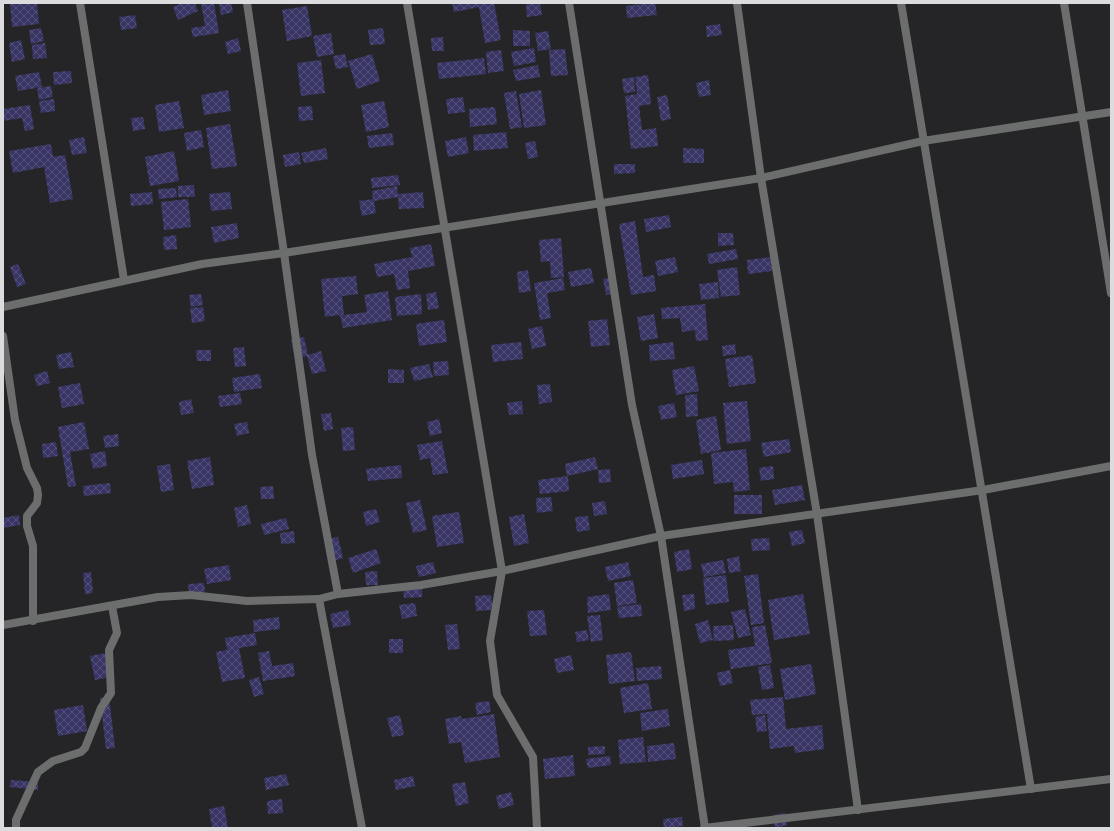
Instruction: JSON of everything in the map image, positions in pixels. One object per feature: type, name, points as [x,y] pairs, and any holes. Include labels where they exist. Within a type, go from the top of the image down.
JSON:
[{"type":"street","points":[[80,3],[124,280]]},
{"type":"street","points":[[247,3],[312,455],[338,594]]},
{"type":"street","points":[[407,3],[502,571],[490,641],[497,695],[533,757],[537,828]]},
{"type":"street","points":[[569,3],[632,405],[660,536],[705,828],[1111,779]]},
{"type":"street","points":[[737,3],[761,178],[817,514],[858,810]]},
{"type":"street","points":[[901,3],[983,490],[1031,789]]},
{"type":"street","points":[[1064,3],[1111,293]]},
{"type":"street","points":[[3,307],[202,264],[284,253],[761,178],[924,141],[1111,112]]},
{"type":"street","points":[[3,336],[16,420],[27,468],[37,488],[38,495],[38,503],[27,516],[27,526],[33,546],[32,620]]},
{"type":"street","points":[[3,625],[158,597],[191,595],[248,601],[319,599],[338,594],[421,585],[502,571],[660,536],[983,490],[1111,466]]},
{"type":"street","points":[[319,599],[362,828]]},
{"type":"street","points":[[16,828],[16,820],[38,772],[53,761],[81,752],[85,748],[101,708],[110,693],[109,650],[117,633],[112,606]]},
{"type":"building","points":[[10,3],[37,3],[39,24],[12,27]]},
{"type":"building","points":[[182,3],[195,3],[198,11],[178,20],[173,7]]},
{"type":"building","points":[[201,3],[214,3],[219,33],[193,37],[191,28],[205,26]]},
{"type":"building","points":[[219,3],[231,3],[233,12],[221,15]]},
{"type":"building","points":[[452,3],[494,3],[501,40],[485,43],[479,7],[454,12]]},
{"type":"building","points":[[540,3],[542,15],[527,17],[526,4]]},
{"type":"building","points":[[655,3],[657,15],[627,18],[626,6]]},
{"type":"building","points":[[307,6],[312,36],[287,41],[282,10]]},
{"type":"building","points":[[135,15],[137,28],[121,30],[119,17]]},
{"type":"building","points":[[720,24],[722,35],[707,37],[706,26]]},
{"type":"building","points":[[41,28],[44,41],[31,44],[29,30]]},
{"type":"building","points":[[383,28],[385,44],[370,45],[368,30]]},
{"type":"building","points":[[513,30],[530,31],[530,46],[513,46]]},
{"type":"building","points":[[548,31],[551,49],[538,51],[535,33]]},
{"type":"building","points":[[331,33],[334,54],[317,57],[313,36]]},
{"type":"building","points":[[443,37],[444,51],[432,51],[431,38]]},
{"type":"building","points":[[238,38],[241,51],[228,54],[225,42]]},
{"type":"building","points":[[21,40],[25,59],[12,62],[9,43]]},
{"type":"building","points":[[45,43],[47,58],[33,59],[32,45]]},
{"type":"building","points":[[534,48],[536,62],[514,66],[511,52]]},
{"type":"building","points":[[565,49],[568,75],[551,76],[549,50]]},
{"type":"building","points":[[501,50],[504,71],[488,73],[486,52]]},
{"type":"building","points":[[345,54],[348,67],[336,69],[333,56]]},
{"type":"building","points":[[372,54],[380,81],[357,89],[348,61]]},
{"type":"building","points":[[484,58],[486,74],[439,79],[437,63]]},
{"type":"building","points":[[321,60],[325,93],[301,96],[297,63]]},
{"type":"building","points":[[538,65],[540,77],[516,81],[513,70]]},
{"type":"building","points":[[71,71],[72,83],[54,85],[53,72]]},
{"type":"building","points":[[39,72],[42,87],[18,91],[15,76]]},
{"type":"building","points":[[648,75],[651,104],[639,106],[642,130],[656,128],[658,146],[631,149],[625,96],[637,94],[635,77]]},
{"type":"building","points":[[634,77],[635,92],[624,93],[622,79]]},
{"type":"building","points":[[709,80],[711,95],[699,97],[696,83]]},
{"type":"building","points":[[51,86],[53,97],[39,100],[37,88]]},
{"type":"building","points":[[228,90],[231,111],[204,115],[201,95]]},
{"type":"building","points":[[541,90],[546,125],[524,128],[519,94]]},
{"type":"building","points":[[516,91],[522,127],[510,129],[504,93]]},
{"type":"building","points":[[667,95],[671,119],[661,121],[657,97]]},
{"type":"building","points":[[463,97],[465,112],[448,114],[446,99]]},
{"type":"building","points":[[54,99],[55,111],[41,113],[39,101]]},
{"type":"building","points":[[179,101],[184,128],[159,132],[155,105]]},
{"type":"building","points":[[384,101],[389,127],[366,132],[361,105]]},
{"type":"building","points":[[30,105],[34,129],[25,131],[22,118],[3,121],[3,109]]},
{"type":"building","points":[[312,106],[313,120],[299,121],[298,107]]},
{"type":"building","points":[[495,107],[497,124],[470,127],[469,109]]},
{"type":"building","points":[[143,117],[145,129],[133,131],[131,118]]},
{"type":"building","points":[[230,124],[237,166],[212,169],[206,128]]},
{"type":"building","points":[[201,130],[204,147],[187,151],[184,133]]},
{"type":"building","points":[[506,132],[508,148],[474,151],[473,135]]},
{"type":"building","points":[[392,133],[394,145],[369,148],[367,136]]},
{"type":"building","points":[[84,137],[87,153],[72,155],[69,140]]},
{"type":"building","points":[[466,137],[469,153],[448,157],[445,141]]},
{"type":"building","points":[[535,141],[538,157],[528,159],[525,143]]},
{"type":"building","points":[[51,144],[53,157],[65,155],[73,199],[50,203],[44,167],[13,173],[9,151]]},
{"type":"building","points":[[326,148],[328,159],[304,163],[301,153]]},
{"type":"building","points":[[683,148],[704,149],[704,163],[683,163]]},
{"type":"building","points":[[174,151],[179,181],[150,186],[145,157]]},
{"type":"building","points":[[299,152],[301,164],[285,167],[283,155]]},
{"type":"building","points":[[614,164],[635,164],[635,173],[614,174]]},
{"type":"building","points":[[398,175],[400,185],[372,188],[371,178]]},
{"type":"building","points":[[194,185],[195,197],[178,197],[178,186]]},
{"type":"building","points":[[397,186],[398,194],[423,192],[424,208],[399,209],[398,197],[374,201],[376,213],[362,216],[359,201],[373,199],[372,191]]},
{"type":"building","points":[[176,188],[177,197],[159,199],[158,189]]},
{"type":"building","points":[[152,192],[153,204],[131,206],[130,194]]},
{"type":"building","points":[[230,192],[232,209],[211,211],[209,194]]},
{"type":"building","points":[[188,199],[191,227],[164,230],[161,202]]},
{"type":"building","points":[[669,215],[671,227],[646,232],[644,219]]},
{"type":"building","points":[[635,221],[643,277],[654,275],[656,291],[631,295],[619,224]]},
{"type":"building","points":[[237,223],[239,238],[214,243],[211,227]]},
{"type":"building","points":[[718,233],[733,233],[734,245],[718,246]]},
{"type":"building","points":[[176,235],[177,249],[164,250],[163,237]]},
{"type":"building","points":[[561,238],[564,277],[551,278],[550,261],[541,262],[539,240]]},
{"type":"building","points":[[431,244],[435,266],[408,271],[410,288],[397,290],[394,274],[377,277],[374,264],[412,257],[410,248]]},
{"type":"building","points":[[736,249],[738,259],[709,264],[707,254]]},
{"type":"building","points":[[675,257],[678,272],[658,276],[655,261]]},
{"type":"building","points":[[771,257],[772,271],[748,274],[747,260]]},
{"type":"building","points":[[18,264],[26,284],[17,287],[10,267]]},
{"type":"building","points":[[737,267],[740,295],[721,297],[717,270]]},
{"type":"building","points":[[591,268],[594,283],[571,287],[568,272]]},
{"type":"building","points":[[528,270],[531,291],[519,293],[517,272]]},
{"type":"building","points":[[356,276],[358,294],[342,296],[344,315],[367,312],[364,295],[388,291],[392,320],[343,328],[340,315],[325,317],[321,279]]},
{"type":"building","points":[[563,278],[565,290],[547,293],[551,318],[540,320],[534,283]]},
{"type":"building","points":[[610,278],[613,294],[606,295],[603,279]]},
{"type":"building","points":[[718,282],[719,298],[701,300],[699,284]]},
{"type":"building","points":[[436,292],[439,308],[428,310],[426,294]]},
{"type":"building","points":[[201,294],[203,305],[191,307],[189,295]]},
{"type":"building","points":[[421,294],[422,314],[397,316],[395,297]]},
{"type":"building","points":[[705,304],[708,340],[696,341],[695,330],[682,332],[680,318],[662,319],[661,308]]},
{"type":"building","points":[[203,307],[205,321],[192,323],[190,308]]},
{"type":"building","points":[[654,314],[658,338],[641,341],[637,317]]},
{"type":"building","points":[[607,319],[610,345],[591,347],[588,321]]},
{"type":"building","points":[[444,320],[447,342],[419,346],[416,324]]},
{"type":"building","points":[[542,326],[546,346],[532,349],[528,329]]},
{"type":"building","points":[[304,337],[308,355],[321,351],[326,371],[312,374],[307,356],[295,359],[291,340]]},
{"type":"building","points":[[521,342],[523,359],[493,362],[491,345]]},
{"type":"building","points":[[673,342],[675,359],[650,361],[649,345]]},
{"type":"building","points":[[735,344],[736,354],[723,356],[722,346]]},
{"type":"building","points":[[244,347],[246,366],[235,367],[233,348]]},
{"type":"building","points":[[196,350],[211,350],[211,361],[197,361]]},
{"type":"building","points":[[71,352],[74,367],[59,369],[56,355]]},
{"type":"building","points":[[752,355],[756,383],[729,387],[725,359]]},
{"type":"building","points":[[448,361],[449,375],[434,376],[433,362]]},
{"type":"building","points":[[429,364],[433,377],[414,381],[410,368]]},
{"type":"building","points":[[694,366],[699,391],[676,395],[672,370]]},
{"type":"building","points":[[388,369],[404,370],[404,383],[388,383]]},
{"type":"building","points":[[47,371],[50,383],[37,386],[34,375]]},
{"type":"building","points":[[260,374],[262,388],[234,392],[232,378]]},
{"type":"building","points":[[80,383],[84,404],[62,408],[58,387]]},
{"type":"building","points":[[550,384],[552,402],[539,404],[537,385]]},
{"type":"building","points":[[240,393],[242,404],[220,407],[218,396]]},
{"type":"building","points":[[697,394],[698,416],[686,417],[685,395]]},
{"type":"building","points":[[191,399],[194,413],[181,415],[179,402]]},
{"type":"building","points":[[522,401],[523,414],[509,415],[507,403]]},
{"type":"building","points":[[747,401],[751,441],[727,444],[723,403]]},
{"type":"building","points":[[674,403],[677,417],[661,420],[658,406]]},
{"type":"building","points":[[331,413],[333,429],[324,431],[321,414]]},
{"type":"building","points":[[716,416],[721,450],[701,454],[696,420]]},
{"type":"building","points":[[439,419],[442,433],[430,436],[427,422]]},
{"type":"building","points":[[84,422],[89,449],[70,452],[76,486],[68,487],[58,427]]},
{"type":"building","points":[[247,422],[249,433],[237,436],[234,424]]},
{"type":"building","points":[[353,427],[355,450],[343,451],[341,428]]},
{"type":"building","points":[[118,434],[119,446],[105,448],[103,436]]},
{"type":"building","points":[[789,439],[791,452],[764,457],[761,443]]},
{"type":"building","points":[[442,441],[448,473],[433,475],[430,458],[420,460],[417,445]]},
{"type":"building","points":[[56,442],[58,456],[43,458],[42,444]]},
{"type":"building","points":[[746,449],[750,490],[734,492],[733,482],[714,484],[711,453]]},
{"type":"building","points":[[105,451],[107,466],[93,469],[90,454]]},
{"type":"building","points":[[210,457],[214,485],[192,489],[187,461]]},
{"type":"building","points":[[595,457],[598,469],[567,476],[565,464]]},
{"type":"building","points":[[702,460],[704,474],[673,479],[671,465]]},
{"type":"building","points":[[170,464],[174,490],[161,492],[157,466]]},
{"type":"building","points":[[401,465],[402,478],[368,481],[366,469]]},
{"type":"building","points":[[773,466],[774,479],[761,481],[759,468]]},
{"type":"building","points":[[610,469],[611,482],[599,483],[598,470]]},
{"type":"building","points":[[568,476],[569,491],[540,494],[538,480]]},
{"type":"building","points":[[110,483],[111,493],[84,496],[83,486]]},
{"type":"building","points":[[802,485],[805,500],[775,505],[772,490]]},
{"type":"building","points":[[273,486],[274,499],[261,499],[260,487]]},
{"type":"building","points":[[734,495],[762,495],[762,514],[734,514]]},
{"type":"building","points":[[551,497],[553,511],[537,513],[536,498]]},
{"type":"building","points":[[420,500],[427,530],[413,533],[406,503]]},
{"type":"building","points":[[605,501],[607,514],[594,516],[592,503]]},
{"type":"building","points":[[247,505],[251,524],[238,527],[234,508]]},
{"type":"building","points":[[376,509],[380,522],[366,526],[363,512]]},
{"type":"building","points":[[459,512],[464,543],[437,547],[432,516]]},
{"type":"building","points":[[524,514],[529,543],[514,546],[509,517]]},
{"type":"building","points":[[19,515],[20,525],[3,528],[3,518]]},
{"type":"building","points":[[588,516],[590,530],[577,532],[575,517]]},
{"type":"building","points":[[286,518],[289,529],[264,535],[261,524]]},
{"type":"building","points":[[802,530],[805,543],[792,546],[789,532]]},
{"type":"building","points":[[294,531],[295,543],[281,544],[280,533]]},
{"type":"building","points":[[338,537],[343,558],[333,561],[328,539]]},
{"type":"building","points":[[769,538],[770,550],[752,551],[751,539]]},
{"type":"building","points":[[376,549],[381,563],[353,573],[348,558]]},
{"type":"building","points":[[689,549],[692,569],[677,572],[674,552]]},
{"type":"building","points":[[739,556],[741,571],[729,573],[727,559]]},
{"type":"building","points":[[723,560],[726,573],[704,577],[701,564]]},
{"type":"building","points":[[433,562],[436,573],[419,577],[416,566]]},
{"type":"building","points":[[628,562],[631,576],[608,581],[605,567]]},
{"type":"building","points":[[229,565],[231,580],[207,584],[204,569]]},
{"type":"building","points":[[377,571],[378,585],[366,585],[365,572]]},
{"type":"building","points":[[91,572],[93,593],[85,594],[83,573]]},
{"type":"building","points":[[758,574],[764,623],[751,625],[744,576]]},
{"type":"building","points":[[726,575],[729,602],[706,605],[703,578]]},
{"type":"building","points":[[633,580],[637,603],[617,606],[614,583]]},
{"type":"building","points":[[204,583],[205,593],[189,594],[188,584]]},
{"type":"building","points":[[403,588],[422,588],[422,597],[404,598]]},
{"type":"building","points":[[609,594],[611,610],[588,613],[587,597]]},
{"type":"building","points":[[694,594],[695,609],[684,611],[682,595]]},
{"type":"building","points":[[803,594],[810,634],[774,640],[768,600]]},
{"type":"building","points":[[491,595],[493,610],[476,611],[475,596]]},
{"type":"building","points":[[415,603],[417,616],[402,619],[399,605]]},
{"type":"building","points":[[641,604],[642,616],[619,618],[617,607]]},
{"type":"building","points":[[745,609],[751,635],[738,638],[731,612]]},
{"type":"building","points":[[348,610],[351,625],[333,628],[330,614]]},
{"type":"building","points":[[544,610],[547,635],[530,636],[527,611]]},
{"type":"building","points":[[600,615],[603,640],[591,642],[587,616]]},
{"type":"building","points":[[279,617],[280,629],[254,632],[253,620]]},
{"type":"building","points":[[708,620],[713,640],[700,643],[695,624]]},
{"type":"building","points":[[457,624],[460,649],[448,650],[445,625]]},
{"type":"building","points":[[733,625],[734,640],[714,641],[713,626]]},
{"type":"building","points":[[765,625],[772,663],[731,669],[728,650],[755,646],[752,627]]},
{"type":"building","points":[[587,630],[589,640],[577,642],[575,632]]},
{"type":"building","points":[[255,633],[257,645],[239,648],[245,678],[222,682],[216,652],[227,650],[225,638]]},
{"type":"building","points":[[389,639],[403,639],[403,653],[389,653]]},
{"type":"building","points":[[269,651],[272,666],[293,663],[295,676],[263,681],[258,653]]},
{"type":"building","points":[[631,652],[635,681],[609,684],[606,655]]},
{"type":"building","points":[[106,653],[110,677],[95,680],[90,656]]},
{"type":"building","points":[[571,655],[574,670],[557,673],[554,659]]},
{"type":"building","points":[[811,664],[816,694],[785,700],[780,669]]},
{"type":"building","points":[[770,665],[774,688],[762,690],[758,667]]},
{"type":"building","points":[[661,666],[662,679],[637,681],[636,668]]},
{"type":"building","points":[[730,670],[733,683],[720,686],[717,673]]},
{"type":"building","points":[[259,677],[264,694],[254,697],[249,680]]},
{"type":"building","points":[[648,683],[652,709],[624,713],[620,688]]},
{"type":"building","points":[[109,697],[115,748],[106,749],[100,698]]},
{"type":"building","points":[[783,697],[786,729],[822,725],[824,749],[795,753],[794,746],[770,749],[767,714],[752,715],[750,700]]},
{"type":"building","points":[[489,701],[491,712],[477,715],[475,703]]},
{"type":"building","points":[[83,705],[87,731],[58,736],[54,710]]},
{"type":"building","points":[[668,709],[670,726],[642,731],[640,713]]},
{"type":"building","points":[[494,714],[500,757],[465,763],[461,742],[449,744],[445,719],[461,716],[462,719]]},
{"type":"building","points":[[400,715],[404,735],[392,737],[387,718]]},
{"type":"building","points":[[765,715],[767,731],[757,732],[755,717]]},
{"type":"building","points":[[643,737],[646,762],[620,764],[618,740]]},
{"type":"building","points":[[674,743],[676,759],[648,762],[647,746]]},
{"type":"building","points":[[605,746],[605,754],[588,755],[588,747]]},
{"type":"building","points":[[573,755],[575,776],[545,779],[543,759]]},
{"type":"building","points":[[610,756],[611,765],[588,768],[586,759]]},
{"type":"building","points":[[286,774],[289,785],[266,790],[264,778]]},
{"type":"building","points":[[413,776],[415,786],[396,790],[394,780]]},
{"type":"building","points":[[11,780],[38,782],[38,790],[10,787]]},
{"type":"building","points":[[465,782],[469,803],[456,806],[452,784]]},
{"type":"building","points":[[511,792],[514,805],[499,809],[496,796]]},
{"type":"building","points":[[282,799],[283,813],[268,814],[267,801]]},
{"type":"building","points":[[224,806],[228,828],[212,828],[209,809]]},
{"type":"building","points":[[785,813],[787,825],[775,828],[773,815]]},
{"type":"building","points":[[682,817],[683,826],[664,828],[663,819]]}]
